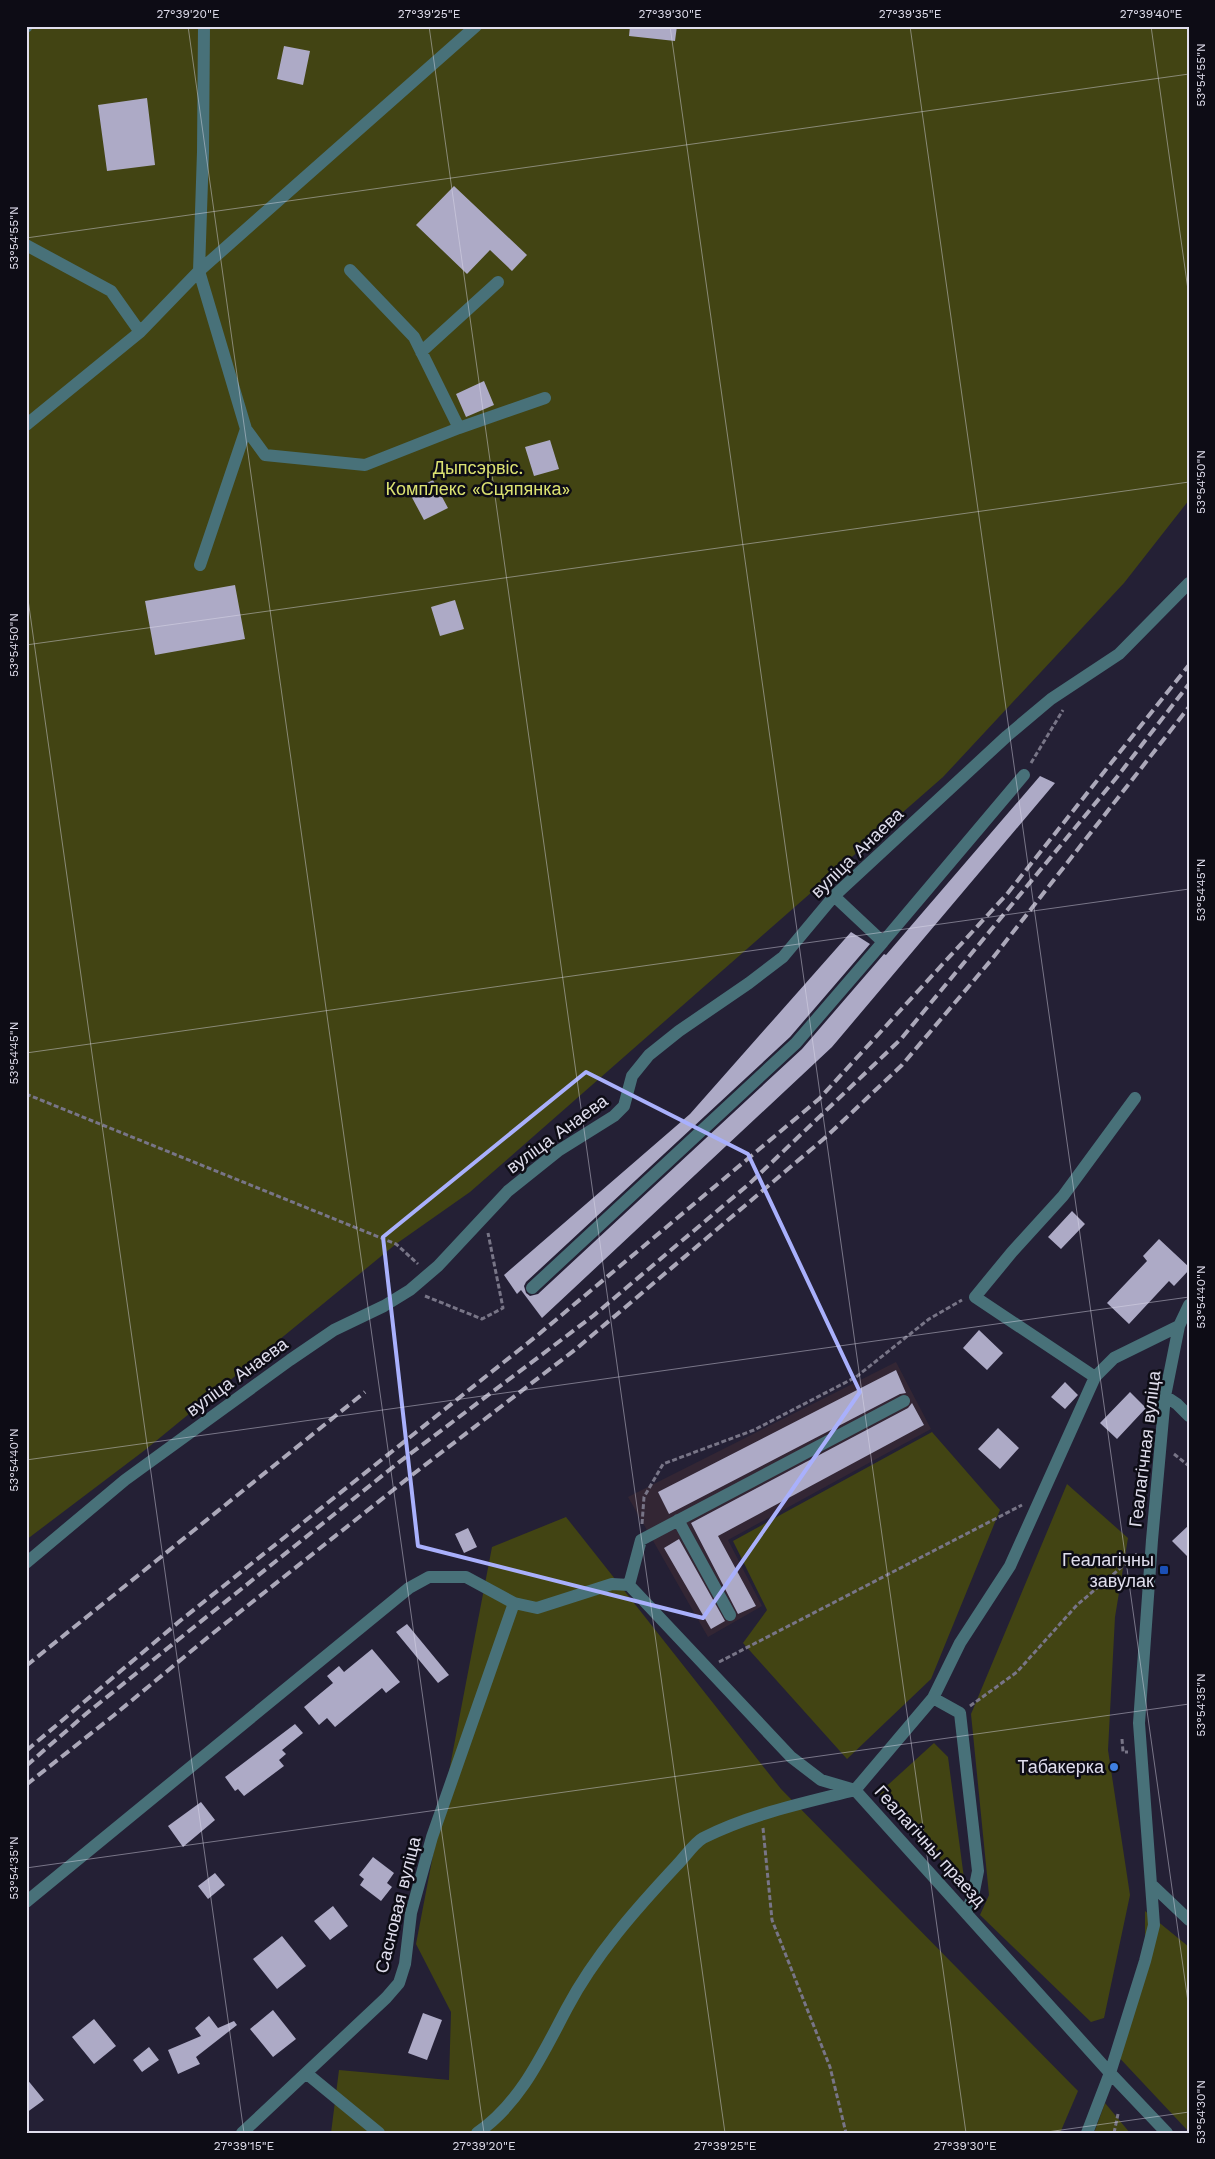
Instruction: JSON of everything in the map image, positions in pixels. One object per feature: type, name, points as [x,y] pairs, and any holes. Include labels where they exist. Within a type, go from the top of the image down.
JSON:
[{"type":"street","points":[[204,26],[203,152],[199,271],[246,429],[265,455],[365,465],[459,428],[545,398]]},
{"type":"street","points":[[26,425],[140,332],[199,271],[476,26]]},
{"type":"street","points":[[26,245],[111,291],[140,332]]},
{"type":"street","points":[[350,270],[414,337],[459,428]]},
{"type":"street","points":[[421,352],[498,282]]},
{"type":"street","points":[[200,565],[246,429]]},
{"type":"street","name":"вуліца Анаева","points":[[26,1563],[125,1480],[290,1360],[334,1330],[384,1306],[410,1290],[429,1274],[508,1191],[558,1150],[614,1116],[624,1106],[632,1076],[648,1055],[679,1030],[749,983],[783,957],[834,896],[1007,736],[1051,700],[1119,654],[1189,583]]},
{"type":"street","points":[[532,1288],[796,1044],[1024,775]]},
{"type":"street","points":[[834,896],[883,942]]},
{"type":"street","points":[[1095,1377],[975,1297],[1012,1252],[1063,1196],[1135,1098]]},
{"type":"street","name":"Геалагічная вуліца","points":[[1087,2133],[1110,2073],[1145,1962],[1154,1925],[1139,1723],[1152,1540],[1165,1396],[1179,1326],[1189,1305]]},
{"type":"street","points":[[477,2133],[494,2121],[522,2087],[545,2050],[590,1968],[661,1882],[701,1839],[762,1815],[855,1790],[933,1698],[960,1643],[1010,1566],[1095,1377],[1114,1358],[1179,1326]]},
{"type":"street","points":[[1165,1396],[1177,1404],[1189,1416]]},
{"type":"street","points":[[26,1902],[409,1588],[429,1577],[466,1577],[514,1603],[537,1608],[612,1584],[629,1585],[641,1540],[904,1401]]},
{"type":"street","points":[[678,1520],[730,1615]]},
{"type":"street","name":"Геалагічны праезд","points":[[629,1585],[791,1757],[820,1780],[855,1790],[1110,2073],[1167,2133]]},
{"type":"street","name":"Сасновая вуліца","points":[[242,2133],[386,1998],[399,1983],[405,1964],[411,1913],[432,1837],[514,1603]]},
{"type":"street","points":[[933,1698],[960,1713],[978,1871],[973,1896],[966,1913]]},
{"type":"street","points":[[1151,1884],[1189,1920]]},
{"type":"street","points":[[306,2072],[379,2133]]},
{"type":"path","points":[[1024,775],[1067,704]]},
{"type":"path","points":[[26,1094],[396,1244],[429,1274]]},
{"type":"path","points":[[410,1290],[482,1319],[503,1308],[484,1217]]},
{"type":"path","points":[[641,1540],[644,1497],[663,1464],[754,1430],[856,1378],[929,1319],[958,1300],[975,1297]]},
{"type":"path","points":[[1171,1452],[1189,1466]]},
{"type":"path","points":[[708,1668],[1044,1493]]},
{"type":"path","points":[[960,1713],[1017,1672],[1077,1605],[1152,1540]]},
{"type":"path","points":[[1122,1739],[1123,1752]]},
{"type":"path","points":[[762,1815],[772,1920],[830,2067],[846,2133]]},
{"type":"path","points":[[1114,2133],[1118,2114]]},
{"type":"highlighted area","points":[[586,1072],[748,1154],[860,1392],[703,1618],[418,1546],[383,1237]]},
{"type":"shaded area","points":[[896,1362],[931,1429],[728,1540],[762,1606],[708,1637],[628,1497]]},
{"type":"green space","name":"Дыпсэрвіс. Комплекс «Сцяпянка»","points":[[26,26],[1189,26],[1189,500],[1124,583],[943,777],[470,1192],[396,1244],[145,1450],[26,1540]]},
{"type":"green space","points":[[932,1432],[1000,1510],[931,1679],[847,1759],[743,1643],[767,1610],[733,1541]]},
{"type":"green space","points":[[1067,1484],[1128,1538],[1115,1617],[1108,1750],[1130,1895],[1104,2018],[1091,2022],[980,1915],[989,1895],[971,1714]]},
{"type":"green space","points":[[566,1517],[781,1789],[1078,2091],[1060,2133],[331,2133],[339,2070],[449,2080],[451,2012],[416,1944],[492,1547]]},
{"type":"green space","points":[[934,1743],[948,1757],[965,1886],[879,1793]]},
{"type":"green space","points":[[1145,1911],[1189,1947],[1189,2132],[1113,2051],[1145,1946]]},
{"type":"green space","points":[[1105,2103],[1130,2133],[1094,2133]]},
{"type":"building","points":[[630,26],[677,26],[675,41],[629,36]]},
{"type":"building","points":[[284,46],[310,51],[303,85],[277,79]]},
{"type":"building","points":[[147,98],[155,165],[107,171],[98,105]]},
{"type":"building","points":[[454,186],[527,255],[512,271],[490,250],[467,274],[416,225]]},
{"type":"building","points":[[484,381],[494,405],[466,417],[456,394]]},
{"type":"building","points":[[550,440],[559,469],[534,476],[525,447]]},
{"type":"building","points":[[433,480],[448,508],[424,520],[409,492]]},
{"type":"building","points":[[235,585],[245,639],[155,655],[145,601]]},
{"type":"building","points":[[455,600],[464,629],[440,636],[431,607]]},
{"type":"building","points":[[1040,776],[1055,783],[832,1047],[542,1318],[521,1290],[517,1294],[504,1275],[690,1114],[851,932],[870,944],[790,1037],[526,1282],[524,1286],[526,1293],[530,1296],[538,1294],[802,1049],[884,954],[886,955]]},
{"type":"building","points":[[1072,1211],[1085,1224],[1061,1249],[1048,1237]]},
{"type":"building","points":[[1159,1239],[1189,1267],[1189,1270],[1174,1286],[1169,1281],[1129,1324],[1107,1303],[1147,1261],[1143,1256]]},
{"type":"building","points":[[979,1330],[1003,1353],[987,1370],[963,1348]]},
{"type":"building","points":[[896,1370],[906,1393],[900,1394],[669,1514],[658,1492]]},
{"type":"building","points":[[1065,1382],[1078,1395],[1065,1409],[1051,1397]]},
{"type":"building","points":[[1130,1392],[1146,1408],[1117,1439],[1100,1423]]},
{"type":"building","points":[[912,1403],[924,1425],[718,1536],[756,1606],[738,1614],[691,1523],[908,1408]]},
{"type":"building","points":[[998,1428],[1019,1448],[1000,1469],[978,1449]]},
{"type":"building","points":[[1189,1525],[1189,1558],[1172,1541]]},
{"type":"building","points":[[468,1528],[477,1547],[464,1553],[455,1534]]},
{"type":"building","points":[[679,1539],[725,1621],[711,1629],[664,1548]]},
{"type":"building","points":[[407,1624],[449,1675],[438,1683],[396,1632]]},
{"type":"building","points":[[372,1649],[400,1682],[386,1693],[382,1688],[335,1727],[327,1718],[319,1725],[304,1707],[333,1683],[327,1676],[339,1666],[344,1672]]},
{"type":"building","points":[[295,1724],[303,1733],[282,1750],[286,1754],[279,1760],[284,1766],[244,1796],[238,1789],[235,1791],[225,1777]]},
{"type":"building","points":[[201,1802],[215,1820],[183,1847],[168,1826]]},
{"type":"building","points":[[373,1857],[394,1873],[387,1883],[392,1887],[381,1901],[360,1885],[364,1879],[359,1875]]},
{"type":"building","points":[[215,1873],[225,1885],[208,1899],[198,1886]]},
{"type":"building","points":[[333,1906],[348,1926],[330,1940],[314,1921]]},
{"type":"building","points":[[282,1936],[306,1966],[277,1989],[253,1959]]},
{"type":"building","points":[[273,2010],[296,2039],[273,2057],[250,2029]]},
{"type":"building","points":[[423,2013],[442,2020],[427,2060],[408,2053]]},
{"type":"building","points":[[209,2016],[218,2028],[234,2021],[237,2025],[196,2057],[200,2064],[178,2074],[168,2050],[201,2036],[195,2028]]},
{"type":"building","points":[[94,2019],[116,2046],[94,2064],[72,2037]]},
{"type":"building","points":[[149,2047],[159,2060],[142,2072],[133,2060]]},
{"type":"building","points":[[26,2078],[44,2100],[26,2113]]},
{"type":"railway","points":[[26,1751],[181,1620],[539,1334],[819,1099],[1007,894],[1189,665]]},
{"type":"railway","points":[[26,1766],[87,1713],[398,1463],[593,1316],[749,1184],[901,1039],[1117,777],[1189,684]]},
{"type":"railway","points":[[26,1785],[412,1475],[576,1349],[827,1136],[902,1065],[992,959],[1189,707]]},
{"type":"railway","points":[[26,1666],[365,1392]]},
{"type":"place","name":"Геалагічны завулак","points":[[1164,1570]]},
{"type":"place","name":"Табакерка","points":[[1114,1767]]}]
